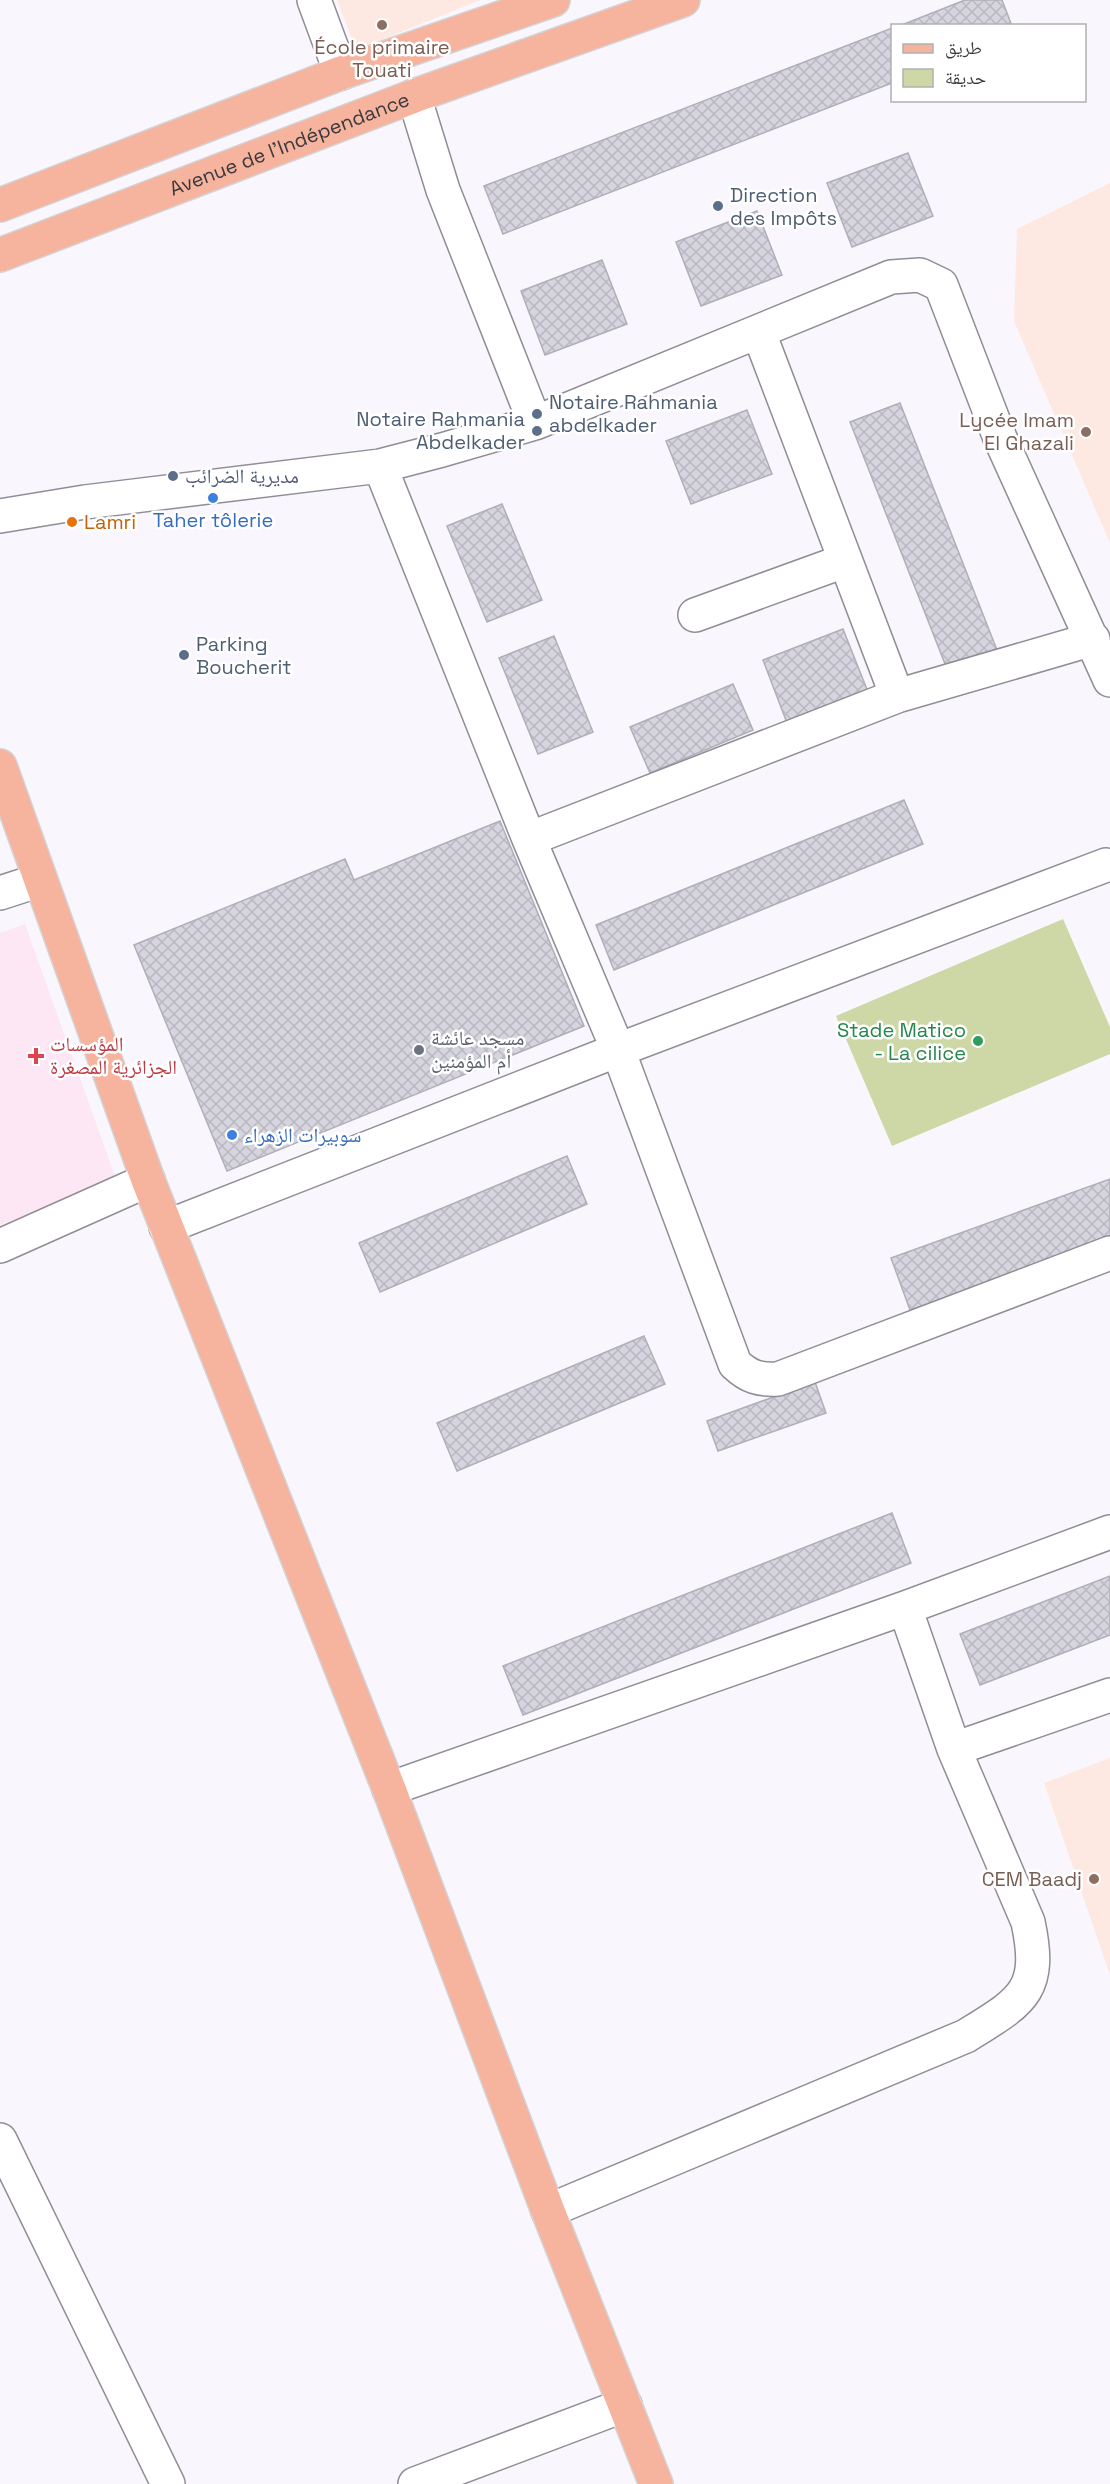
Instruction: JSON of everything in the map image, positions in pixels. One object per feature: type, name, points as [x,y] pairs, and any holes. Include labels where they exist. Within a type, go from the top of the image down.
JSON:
[{"type":"main road","points":[[0,205],[341,73],[553,0]]},
{"type":"main road","name":"Avenue de l'Indépendance","points":[[0,255],[414,96],[684,0]]},
{"type":"main road","points":[[0,766],[148,1180],[389,1789],[548,2211],[656,2484]]},
{"type":"street","points":[[314,0],[341,73]]},
{"type":"street","points":[[414,96],[443,190],[534,423]]},
{"type":"street","points":[[0,516],[85,502],[380,466],[534,423],[759,333],[891,277],[920,275],[941,285],[1000,438],[1110,680]]},
{"type":"street","points":[[759,333],[897,696]]},
{"type":"street","points":[[380,466],[529,839],[618,1050],[735,1364],[745,1373],[761,1380],[778,1379],[1110,1253]]},
{"type":"street","points":[[695,615],[844,561]]},
{"type":"street","points":[[529,839],[897,696],[1093,639]]},
{"type":"street","points":[[166,1227],[618,1050],[1109,866]]},
{"type":"street","points":[[0,893],[40,880]]},
{"type":"street","points":[[0,1246],[148,1180]]},
{"type":"street","points":[[389,1789],[905,1608],[1110,1532]]},
{"type":"street","points":[[548,2211],[966,2037],[1021,1997],[1033,1975],[1034,1949],[1028,1922],[954,1749],[905,1608]]},
{"type":"street","points":[[954,1749],[1110,1695]]},
{"type":"street","points":[[0,2140],[168,2484]]},
{"type":"street","points":[[415,2484],[625,2405]]},
{"type":"shaded area","name":"École primaire Touati","points":[[337,0],[481,0],[356,50]]},
{"type":"shaded area","name":"Lycée Imam El Ghazali","points":[[1110,183],[1110,543],[1014,321],[1017,229]]},
{"type":"shaded area","name":"المؤسسات الجزائرية المصغرة","points":[[25,924],[116,1179],[0,1225],[0,933]]},
{"type":"shaded area","name":"CEM Baadj","points":[[1110,1758],[1110,1975],[1044,1783]]},
{"type":"green space","name":"Stade Matico - La cilice","points":[[1063,919],[1110,1027],[1110,1054],[892,1146],[836,1016]]},
{"type":"building","points":[[965,0],[1002,0],[1011,24],[904,24]]},
{"type":"building","points":[[891,28],[891,83],[503,234],[484,186]]},
{"type":"building","points":[[908,153],[933,216],[852,247],[827,183]]},
{"type":"building","points":[[757,211],[782,275],[701,306],[676,242]]},
{"type":"building","points":[[602,260],[627,324],[545,355],[521,291]]},
{"type":"building","points":[[900,403],[997,650],[947,669],[850,422]]},
{"type":"building","points":[[747,410],[772,474],[691,504],[666,441]]},
{"type":"building","points":[[502,504],[542,600],[487,622],[447,526]]},
{"type":"building","points":[[843,629],[868,692],[787,723],[763,660]]},
{"type":"building","points":[[554,636],[593,732],[538,754],[499,658]]},
{"type":"building","points":[[733,684],[753,730],[650,773],[630,727]]},
{"type":"building","points":[[904,800],[923,844],[614,970],[596,925]]},
{"type":"building","points":[[500,821],[584,1026],[227,1171],[134,945],[345,859],[354,880]]},
{"type":"building","points":[[567,1156],[587,1204],[380,1292],[359,1243]]},
{"type":"building","points":[[1110,1179],[1110,1238],[910,1310],[891,1258]]},
{"type":"building","points":[[644,1336],[665,1384],[457,1471],[437,1423]]},
{"type":"building","points":[[815,1382],[826,1413],[718,1451],[707,1421]]},
{"type":"building","points":[[892,1513],[911,1563],[523,1715],[503,1666]]},
{"type":"building","points":[[1110,1576],[1110,1635],[980,1685],[960,1634]]},
{"type":"place","name":"École primaire Touati","points":[[382,25]]},
{"type":"place","name":"Direction des Impôts","points":[[718,206]]},
{"type":"place","name":"Notaire Rahmania abdelkader","points":[[537,414]]},
{"type":"place","name":"Notaire Rahmania Abdelkader","points":[[537,431]]},
{"type":"place","name":"Lycée Imam El Ghazali","points":[[1086,432]]},
{"type":"place","name":"مديرية الضرائب","points":[[173,476]]},
{"type":"place","name":"Taher tôlerie","points":[[213,498]]},
{"type":"place","name":"Lamri","points":[[72,522]]},
{"type":"place","name":"Parking Boucherit","points":[[184,655]]},
{"type":"place","name":"Stade Matico - La cilice","points":[[978,1041]]},
{"type":"place","name":"مسجد عائشة أم المؤمنين","points":[[419,1050]]},
{"type":"place","name":"المؤسسات الجزائرية المصغرة","points":[[36,1056]]},
{"type":"place","name":"سوبيرات الزهراء","points":[[232,1135]]},
{"type":"place","name":"CEM Baadj","points":[[1094,1879]]}]
